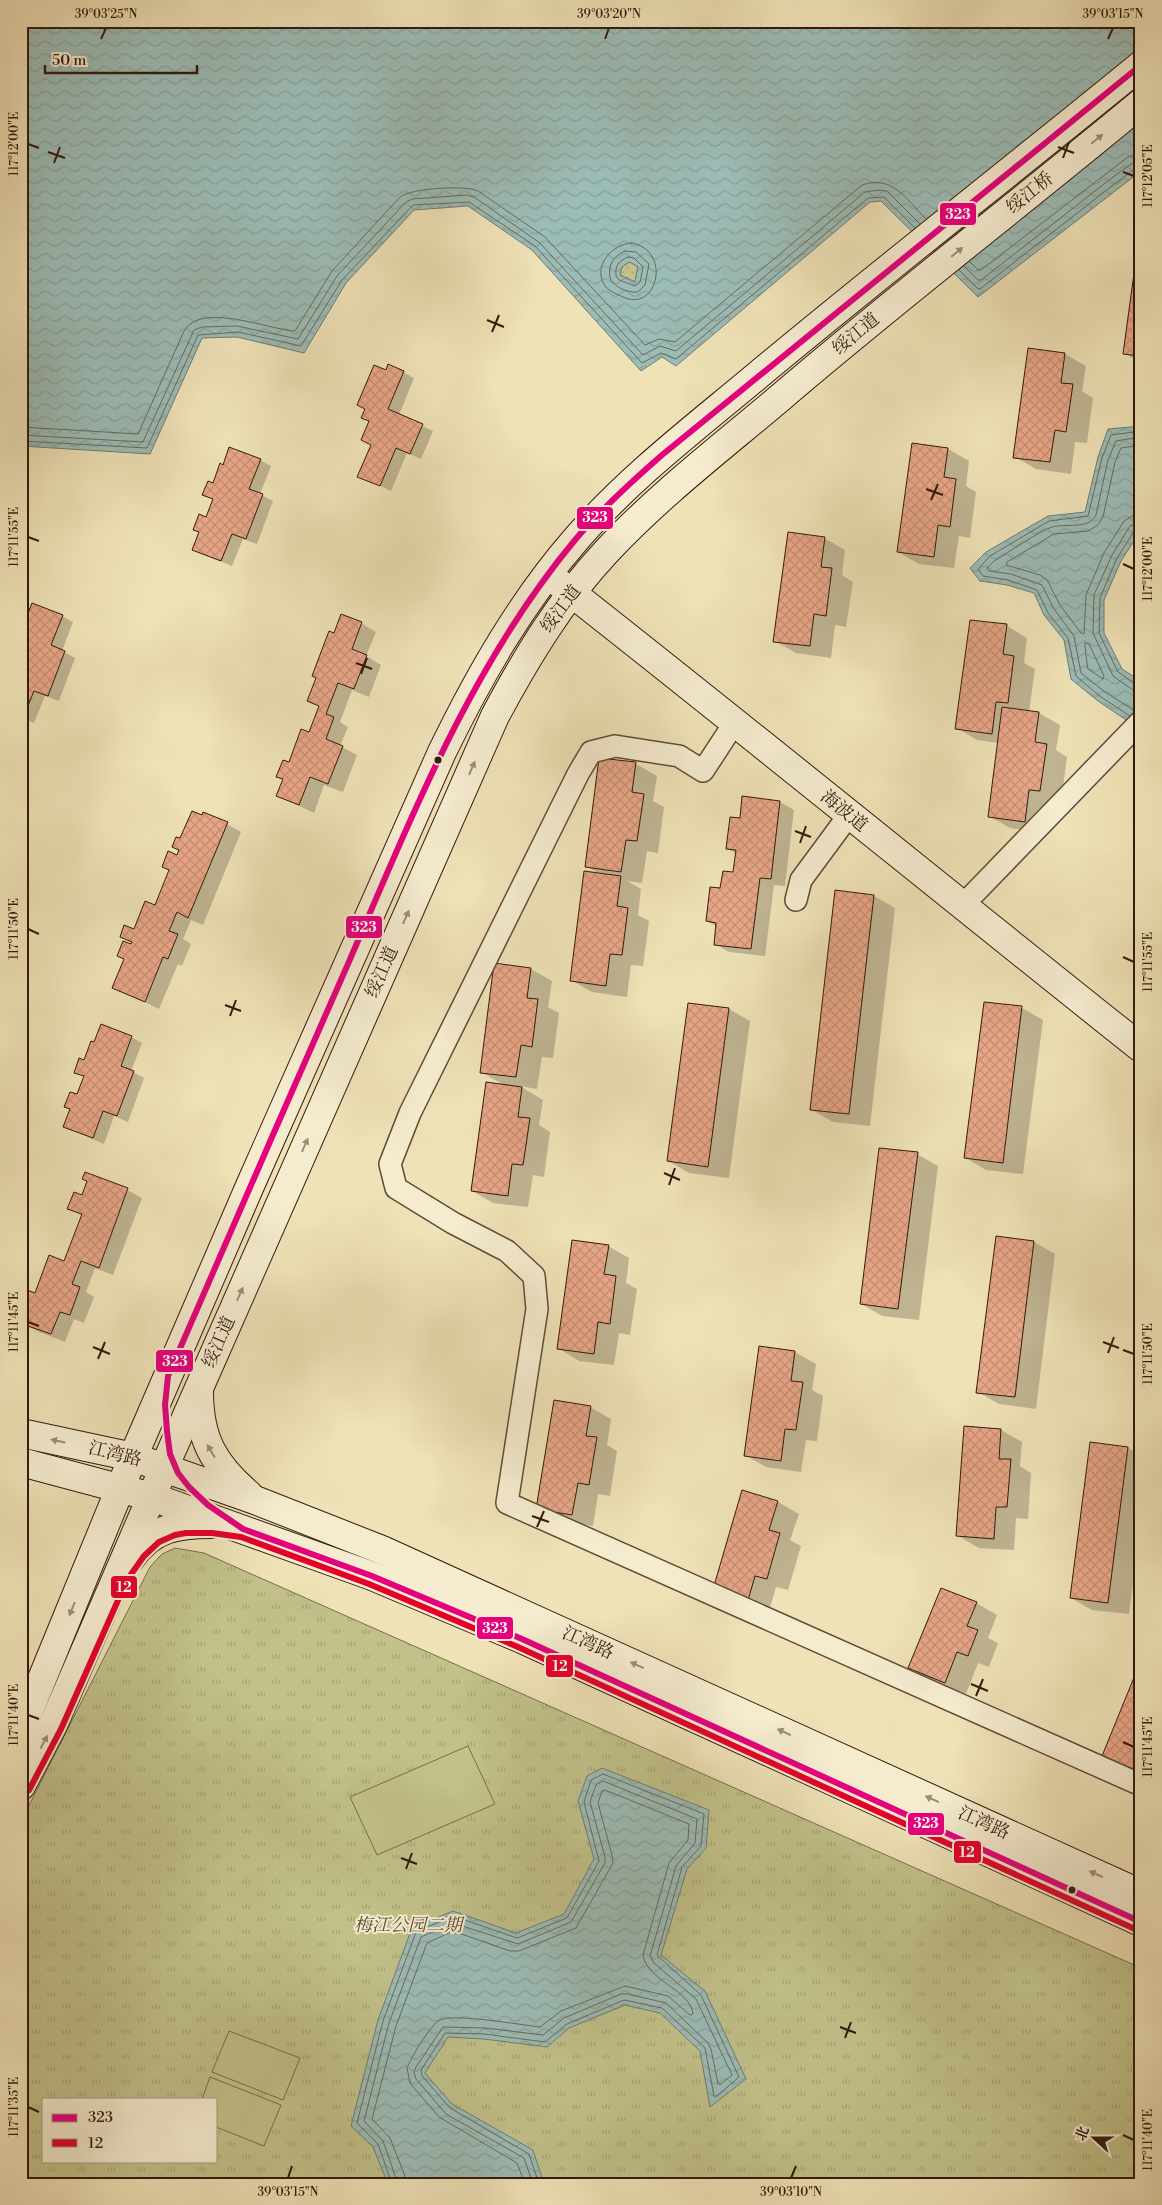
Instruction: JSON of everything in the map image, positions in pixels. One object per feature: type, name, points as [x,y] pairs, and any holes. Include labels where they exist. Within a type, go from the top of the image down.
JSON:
[{"type":"main road","name":"绥江桥","points":[[899,259],[1141,65]]},
{"type":"main road","name":"绥江桥","points":[[919,283],[1141,103]]},
{"type":"main road","name":"绥江道","points":[[21,1730],[91,1564],[133,1457],[249,1188],[442,752],[467,702],[504,636],[576,538],[621,491],[899,259]]},
{"type":"main road","name":"绥江道","points":[[21,1786],[53,1725],[118,1576],[171,1465],[199,1387],[495,716],[539,639],[572,593],[605,553],[642,516],[853,336],[919,283]]},
{"type":"main road","name":"海波道","points":[[548,574],[1141,1048]]},
{"type":"main road","points":[[168,1376],[165,1405],[171,1465],[208,1505],[243,1529]]},
{"type":"main road","points":[[199,1387],[199,1411],[207,1445],[228,1475],[255,1500]]},
{"type":"main road","name":"江湾路","points":[[21,1433],[171,1465],[382,1550],[1141,1894]]},
{"type":"main road","name":"江湾路","points":[[21,1462],[122,1488],[154,1502],[243,1529],[372,1576],[522,1639],[1141,1922]]},
{"type":"main road","points":[[91,1564],[113,1536],[133,1517],[154,1502],[198,1495],[255,1500]]},
{"type":"main road","points":[[118,1576],[137,1550],[154,1535],[172,1527],[185,1524],[213,1524],[243,1529]]},
{"type":"street","points":[[962,906],[1141,721]]},
{"type":"street","points":[[735,722],[703,771],[679,756],[615,746],[591,752],[578,774],[410,1114],[390,1164],[396,1188],[453,1223],[507,1251],[534,1276],[537,1309],[507,1503],[1141,1785]]},
{"type":"street","points":[[796,900],[800,880],[849,815]]},
{"type":"green space","points":[[630,262],[638,267],[635,282],[620,275],[623,267]]},
{"type":"green space","name":"梅江公园二期","points":[[175,1548],[204,1553],[1141,1968],[1141,2184],[21,2184],[21,1821],[150,1567],[162,1554]]},
{"type":"green space","points":[[468,1746],[495,1804],[377,1855],[350,1797]]},
{"type":"green space","points":[[229,2031],[300,2058],[283,2100],[212,2072]]},
{"type":"green space","points":[[210,2077],[281,2105],[264,2146],[218,2128],[218,2098],[202,2098]]},
{"type":"water","points":[[21,21],[1141,21],[1141,171],[978,297],[881,201],[870,202],[676,366],[662,357],[641,371],[532,250],[468,206],[414,210],[346,283],[304,353],[237,337],[202,338],[150,454],[21,446]],"holes":[[[630,262],[638,267],[635,282],[620,275],[623,267]]]},
{"type":"water","points":[[1141,426],[1141,530],[1121,561],[1104,600],[1104,633],[1122,669],[1141,681],[1141,730],[1098,701],[1071,679],[1064,640],[1044,615],[1034,593],[1007,585],[980,581],[970,568],[986,552],[1048,516],[1085,512],[1098,457],[1108,429]]},
{"type":"water","points":[[602,1768],[709,1810],[706,1848],[687,1869],[661,1955],[705,1991],[746,2079],[710,2107],[700,2051],[660,2013],[625,2005],[569,2028],[547,2047],[484,2039],[448,2037],[425,2073],[452,2104],[533,2150],[544,2184],[388,2184],[373,2147],[351,2126],[378,2020],[412,1928],[453,1911],[516,1933],[564,1914],[594,1859],[578,1801],[587,1776]]},
{"type":"building","points":[[1138,244],[1141,245],[1141,356],[1123,354]]},
{"type":"building","points":[[1028,348],[1065,353],[1061,383],[1073,384],[1066,432],[1055,430],[1050,462],[1013,458]]},
{"type":"building","points":[[388,364],[404,371],[388,409],[423,424],[410,454],[396,448],[380,486],[357,477],[371,445],[361,440],[369,421],[361,418],[365,409],[357,405],[374,365],[386,370]]},
{"type":"building","points":[[912,443],[948,448],[944,477],[956,479],[950,527],[938,525],[934,557],[897,552]]},
{"type":"building","points":[[229,447],[261,459],[249,489],[263,494],[246,539],[232,534],[221,561],[192,550],[199,532],[193,530],[199,514],[206,517],[213,499],[202,495],[208,481],[213,483],[220,463],[223,465]]},
{"type":"building","points":[[788,532],[825,537],[821,567],[832,568],[826,616],[814,614],[810,646],[773,642]]},
{"type":"building","points":[[32,603],[63,615],[51,645],[65,651],[48,696],[34,691],[23,718],[21,717],[21,622],[25,621]]},
{"type":"building","points":[[341,614],[362,622],[352,649],[367,655],[354,689],[338,683],[326,714],[334,717],[326,739],[343,746],[328,784],[310,777],[299,805],[276,796],[283,779],[276,777],[283,760],[289,762],[301,729],[309,732],[319,706],[307,701],[316,678],[312,676],[329,631],[334,633]]},
{"type":"building","points":[[970,620],[1007,624],[1003,654],[1014,656],[1008,703],[996,702],[992,734],[955,729]]},
{"type":"building","points":[[1002,707],[1039,712],[1035,742],[1047,744],[1040,791],[1029,790],[1025,822],[988,817]]},
{"type":"building","points":[[599,758],[636,762],[632,792],[644,794],[637,841],[626,840],[621,872],[585,867]]},
{"type":"building","points":[[742,796],[780,801],[771,879],[760,878],[751,949],[714,945],[716,923],[706,921],[710,887],[720,888],[723,871],[733,872],[736,850],[726,849],[730,817],[740,818]]},
{"type":"building","points":[[192,811],[202,815],[203,812],[228,822],[188,918],[177,912],[169,931],[178,934],[168,959],[163,957],[145,1002],[112,988],[124,959],[117,956],[123,941],[131,944],[132,942],[120,937],[124,925],[134,929],[145,901],[155,905],[169,870],[162,867],[168,851],[177,855],[179,850],[172,847],[176,837],[180,838]]},
{"type":"building","points":[[584,871],[621,876],[617,906],[628,908],[622,955],[610,954],[606,986],[570,981]]},
{"type":"building","points":[[835,890],[874,895],[849,1114],[810,1110]]},
{"type":"building","points":[[494,963],[531,968],[527,998],[538,999],[532,1047],[521,1045],[516,1077],[480,1073]]},
{"type":"building","points":[[984,1002],[1022,1006],[1003,1163],[964,1158]]},
{"type":"building","points":[[688,1003],[729,1008],[708,1167],[667,1161]]},
{"type":"building","points":[[101,1024],[132,1036],[121,1066],[134,1071],[117,1116],[103,1111],[93,1138],[63,1127],[70,1109],[64,1107],[70,1092],[77,1094],[84,1076],[74,1073],[79,1058],[84,1060],[91,1041],[94,1042]]},
{"type":"building","points":[[486,1082],[522,1087],[518,1117],[530,1118],[523,1165],[512,1164],[508,1196],[471,1191]]},
{"type":"building","points":[[879,1148],[918,1152],[898,1309],[860,1304]]},
{"type":"building","points":[[85,1172],[128,1188],[99,1268],[81,1261],[72,1284],[80,1287],[70,1315],[60,1312],[51,1334],[22,1324],[29,1302],[21,1300],[21,1292],[22,1288],[35,1293],[49,1255],[64,1261],[82,1214],[67,1209],[74,1192],[82,1195],[87,1181],[82,1179]]},
{"type":"building","points":[[996,1236],[1034,1241],[1015,1397],[976,1393]]},
{"type":"building","points":[[572,1240],[609,1245],[604,1274],[616,1276],[610,1324],[598,1322],[594,1354],[557,1349]]},
{"type":"building","points":[[759,1346],[795,1351],[791,1381],[803,1382],[796,1430],[785,1429],[781,1461],[744,1456]]},
{"type":"building","points":[[554,1400],[591,1406],[586,1436],[597,1437],[589,1485],[578,1483],[572,1515],[536,1509]]},
{"type":"building","points":[[964,1426],[1001,1429],[999,1459],[1011,1459],[1007,1507],[996,1507],[994,1539],[956,1536]]},
{"type":"building","points":[[1090,1442],[1128,1447],[1108,1603],[1070,1598]]},
{"type":"building","points":[[742,1490],[778,1501],[769,1530],[780,1533],[767,1579],[755,1576],[746,1607],[711,1596]]},
{"type":"building","points":[[941,1588],[977,1602],[967,1626],[978,1630],[968,1656],[957,1652],[945,1683],[908,1668]]},
{"type":"building","points":[[1135,1675],[1141,1677],[1141,1765],[1138,1771],[1102,1756]]},
{"type":"transit line","name":"323","points":[[1141,65],[662,455],[595,517],[537,589],[503,640],[472,694],[418,804],[168,1376],[165,1405],[170,1454],[178,1473],[189,1487],[208,1505],[243,1529],[372,1576],[522,1639],[1141,1922]]},
{"type":"transit line","name":"12","points":[[29,1790],[61,1729],[127,1580],[144,1556],[159,1542],[175,1535],[212,1533],[241,1537],[369,1584],[518,1647],[1137,1930]]}]
